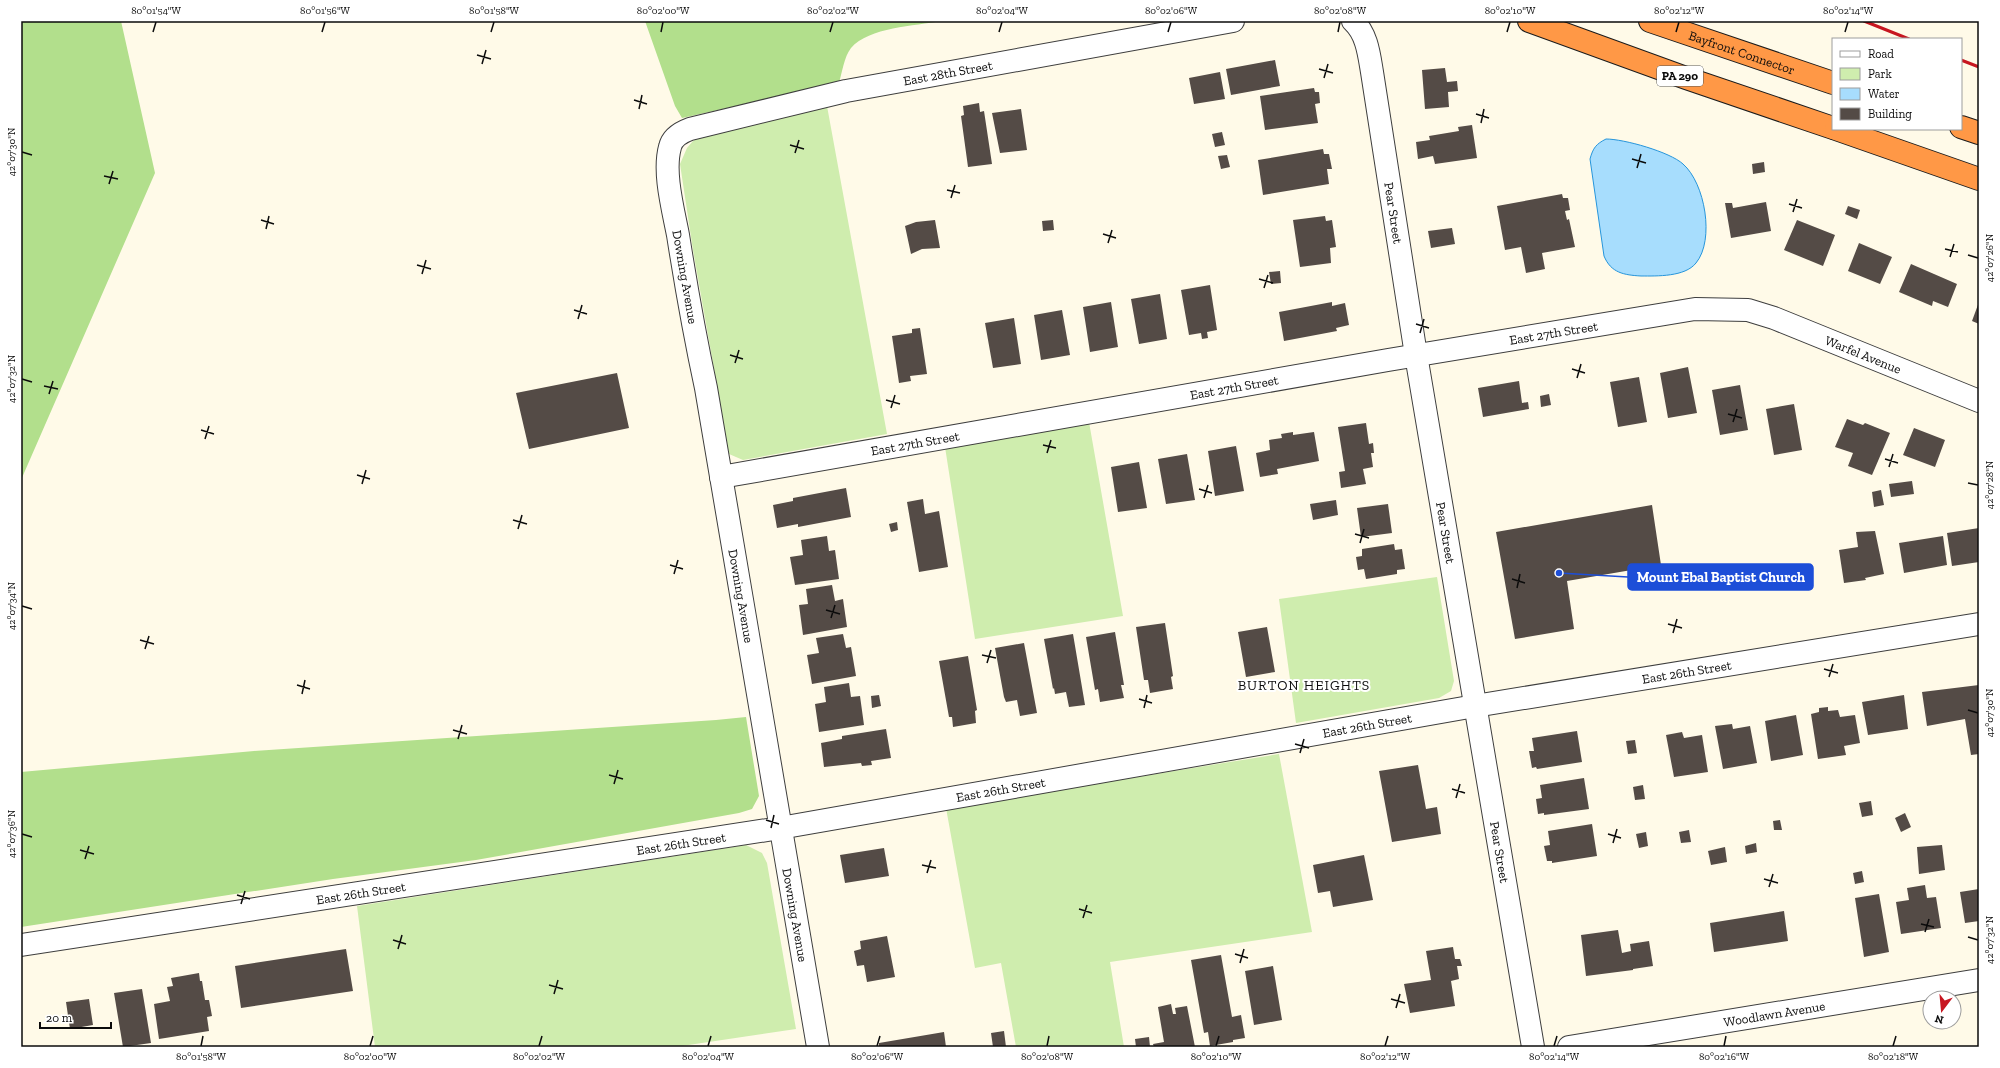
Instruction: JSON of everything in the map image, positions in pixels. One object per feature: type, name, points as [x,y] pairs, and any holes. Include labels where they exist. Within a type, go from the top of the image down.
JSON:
[{"type":"highway","name":"PA 290","points":[[1529,21],[1686,78],[1832,128]]},
{"type":"highway","name":"Bayfront Connector","points":[[1650,21],[1832,83]]},
{"type":"highway","points":[[1962,127],[1979,134]]},
{"type":"highway","name":"PA 290","points":[[1837,130],[1979,179]]},
{"type":"street","name":"East 28th Street","points":[[670,145],[682,133],[690,129],[846,91],[1233,21]]},
{"type":"street","name":"Pear Street","points":[[1353,21],[1358,26],[1366,42],[1372,72],[1416,355],[1533,1047]]},
{"type":"street","name":"Downing Avenue","points":[[670,145],[668,162],[671,195],[721,477],[818,1047]]},
{"type":"street","name":"East 27th Street","points":[[721,477],[1416,355],[1695,309],[1748,310]]},
{"type":"street","name":"Warfel Avenue","points":[[1748,310],[1774,318],[1979,401]]},
{"type":"street","name":"East 26th Street","points":[[21,945],[780,828],[1475,706],[1979,624]]},
{"type":"street","name":"Woodlawn Avenue","points":[[1569,1047],[1979,980]]},
{"type":"green space","points":[[21,21],[121,21],[155,173],[21,480]]},
{"type":"green space","points":[[645,21],[941,21],[893,28],[859,41],[851,48],[847,56],[839,83],[682,118],[675,106]]},
{"type":"green space","points":[[827,106],[887,434],[743,460],[729,454],[693,250],[680,164],[687,148],[693,141],[701,136]]},
{"type":"green space","points":[[1089,422],[1123,616],[975,639],[945,447]]},
{"type":"green space","points":[[1437,577],[1454,681],[1451,691],[1439,698],[1296,723],[1279,599]]},
{"type":"green space","points":[[746,717],[759,796],[752,809],[739,813],[476,860],[333,879],[21,927],[21,772],[254,751]]},
{"type":"green space","points":[[1279,754],[1312,932],[1110,962],[1124,1047],[1016,1047],[1001,963],[975,968],[946,808]]},
{"type":"green space","points":[[746,845],[762,853],[767,863],[796,1029],[675,1047],[375,1047],[357,906]]},
{"type":"water","points":[[1606,139],[1624,141],[1668,155],[1677,159],[1691,173],[1702,198],[1706,227],[1702,253],[1691,268],[1670,275],[1641,276],[1624,274],[1614,270],[1607,262],[1604,256],[1590,159],[1595,147]]},
{"type":"building","points":[[1275,60],[1280,86],[1231,95],[1226,69]]},
{"type":"building","points":[[1445,68],[1447,82],[1457,81],[1458,91],[1448,92],[1449,107],[1425,109],[1422,70]]},
{"type":"building","points":[[1220,72],[1225,99],[1194,104],[1189,78]]},
{"type":"building","points":[[1314,88],[1315,92],[1319,92],[1320,103],[1315,104],[1318,123],[1265,130],[1260,96]]},
{"type":"building","points":[[979,103],[980,112],[984,111],[992,164],[968,167],[961,116],[964,115],[963,106]]},
{"type":"building","points":[[1021,109],[1027,150],[1000,153],[992,113]]},
{"type":"building","points":[[1472,125],[1477,158],[1435,164],[1433,156],[1418,159],[1416,142],[1430,140],[1429,136],[1459,131],[1458,127]]},
{"type":"building","points":[[1222,132],[1225,145],[1215,147],[1212,134]]},
{"type":"building","points":[[1323,149],[1324,154],[1329,154],[1332,169],[1327,169],[1329,184],[1263,195],[1258,160]]},
{"type":"building","points":[[1227,155],[1230,167],[1221,169],[1218,156]]},
{"type":"building","points":[[1764,162],[1765,172],[1753,174],[1752,164]]},
{"type":"building","points":[[1562,194],[1563,198],[1568,198],[1570,210],[1565,211],[1567,220],[1569,219],[1575,247],[1542,253],[1545,269],[1526,273],[1521,247],[1505,250],[1497,206]]},
{"type":"building","points":[[1766,202],[1771,231],[1731,238],[1725,203],[1732,203],[1733,208]]},
{"type":"building","points":[[1848,206],[1860,210],[1857,219],[1845,214]]},
{"type":"building","points":[[1325,216],[1326,221],[1332,220],[1336,247],[1330,248],[1331,263],[1300,267],[1293,220]]},
{"type":"building","points":[[935,220],[940,248],[922,249],[911,254],[905,226],[916,222]]},
{"type":"building","points":[[1053,220],[1054,230],[1043,231],[1042,221]]},
{"type":"building","points":[[1797,220],[1835,235],[1823,266],[1784,250]]},
{"type":"building","points":[[1452,228],[1455,244],[1431,248],[1428,231]]},
{"type":"building","points":[[1859,243],[1892,257],[1880,284],[1848,271]]},
{"type":"building","points":[[1911,264],[1957,284],[1948,307],[1933,301],[1932,306],[1899,292]]},
{"type":"building","points":[[1280,271],[1281,283],[1271,284],[1269,272]]},
{"type":"building","points":[[1210,285],[1217,330],[1207,332],[1208,338],[1202,339],[1201,333],[1189,335],[1181,290]]},
{"type":"building","points":[[1160,294],[1167,339],[1139,344],[1131,299]]},
{"type":"building","points":[[1111,302],[1118,347],[1090,352],[1083,307]]},
{"type":"building","points":[[1332,302],[1332,306],[1345,303],[1349,325],[1336,328],[1337,331],[1284,341],[1279,312]]},
{"type":"building","points":[[1979,302],[1979,324],[1972,321]]},
{"type":"building","points":[[1062,310],[1070,355],[1041,360],[1034,315]]},
{"type":"building","points":[[1014,318],[1021,364],[993,368],[985,323]]},
{"type":"building","points":[[920,328],[927,374],[910,376],[911,381],[899,383],[892,336],[912,333],[912,329]]},
{"type":"building","points":[[1688,367],[1697,413],[1668,418],[1660,373]]},
{"type":"building","points":[[617,373],[629,428],[529,449],[516,393]]},
{"type":"building","points":[[1639,377],[1647,422],[1618,427],[1610,382]]},
{"type":"building","points":[[1519,381],[1522,403],[1528,402],[1529,409],[1483,417],[1478,388]]},
{"type":"building","points":[[1740,385],[1748,430],[1720,435],[1712,390]]},
{"type":"building","points":[[1549,394],[1551,405],[1541,407],[1540,396]]},
{"type":"building","points":[[1794,404],[1802,450],[1774,455],[1766,409]]},
{"type":"building","points":[[1847,419],[1863,425],[1865,423],[1890,433],[1872,475],[1848,466],[1853,453],[1835,447]]},
{"type":"building","points":[[1366,423],[1369,444],[1373,443],[1374,453],[1371,453],[1373,467],[1363,469],[1366,484],[1341,488],[1339,472],[1345,471],[1338,427]]},
{"type":"building","points":[[1914,428],[1945,440],[1935,467],[1903,455]]},
{"type":"building","points":[[1293,432],[1293,435],[1314,432],[1319,461],[1277,469],[1278,474],[1260,477],[1256,453],[1270,450],[1269,440],[1282,438],[1281,434]]},
{"type":"building","points":[[1236,446],[1244,491],[1215,496],[1208,451]]},
{"type":"building","points":[[1187,454],[1195,500],[1166,504],[1158,459]]},
{"type":"building","points":[[1139,462],[1147,508],[1118,512],[1111,467]]},
{"type":"building","points":[[1912,481],[1914,494],[1891,497],[1889,484]]},
{"type":"building","points":[[846,488],[851,517],[798,527],[798,524],[777,528],[773,505],[793,501],[793,498]]},
{"type":"building","points":[[1881,490],[1884,505],[1874,507],[1872,492]]},
{"type":"building","points":[[923,499],[925,514],[939,511],[948,567],[919,572],[907,502]]},
{"type":"building","points":[[1336,500],[1338,515],[1313,520],[1310,504]]},
{"type":"building","points":[[1388,504],[1392,533],[1361,537],[1357,508]]},
{"type":"building","points":[[1652,505],[1661,565],[1567,581],[1574,629],[1515,639],[1496,532]]},
{"type":"building","points":[[897,522],[898,530],[891,532],[889,524]]},
{"type":"building","points":[[1979,528],[1979,562],[1952,566],[1947,533]]},
{"type":"building","points":[[1875,531],[1884,574],[1865,578],[1866,580],[1844,583],[1839,550],[1858,547],[1856,532]]},
{"type":"building","points":[[827,536],[829,551],[835,550],[839,579],[795,585],[790,557],[803,555],[801,540]]},
{"type":"building","points":[[1943,536],[1947,565],[1904,573],[1899,543]]},
{"type":"building","points":[[1394,544],[1395,550],[1402,549],[1405,569],[1397,570],[1397,574],[1366,579],[1364,569],[1358,570],[1356,557],[1362,556],[1362,549]]},
{"type":"building","points":[[832,585],[835,601],[843,599],[847,627],[803,635],[799,605],[808,604],[806,589]]},
{"type":"building","points":[[1165,623],[1173,676],[1171,677],[1173,689],[1150,693],[1148,680],[1144,680],[1136,627]]},
{"type":"building","points":[[1267,627],[1275,672],[1246,677],[1238,632]]},
{"type":"building","points":[[1115,632],[1124,685],[1121,685],[1124,698],[1100,702],[1098,689],[1095,690],[1086,637]]},
{"type":"building","points":[[843,634],[846,648],[851,647],[856,676],[812,684],[807,655],[819,653],[816,638]]},
{"type":"building","points":[[1073,634],[1085,705],[1069,707],[1066,692],[1055,694],[1054,688],[1053,689],[1044,639]]},
{"type":"building","points":[[1024,643],[1037,713],[1020,716],[1017,700],[1006,702],[1004,697],[995,648]]},
{"type":"building","points":[[968,656],[977,710],[975,711],[976,723],[953,727],[952,717],[949,717],[939,661]]},
{"type":"building","points":[[849,683],[851,697],[860,696],[864,725],[819,732],[815,704],[826,702],[824,687]]},
{"type":"building","points":[[1979,685],[1979,754],[1971,755],[1965,719],[1927,726],[1922,692]]},
{"type":"building","points":[[879,695],[881,706],[872,708],[871,696]]},
{"type":"building","points":[[1904,695],[1908,729],[1868,735],[1862,702]]},
{"type":"building","points":[[1828,707],[1828,711],[1838,710],[1840,717],[1855,715],[1860,743],[1844,746],[1846,755],[1818,759],[1811,714],[1819,712],[1819,708]]},
{"type":"building","points":[[1796,715],[1803,755],[1771,761],[1765,721]]},
{"type":"building","points":[[1732,724],[1733,729],[1750,726],[1757,763],[1723,769],[1715,726]]},
{"type":"building","points":[[886,729],[891,758],[871,761],[872,765],[862,766],[861,763],[824,767],[821,743],[842,739],[842,736]]},
{"type":"building","points":[[1577,731],[1582,762],[1537,769],[1536,767],[1532,768],[1529,751],[1534,751],[1532,738]]},
{"type":"building","points":[[1682,732],[1684,738],[1702,735],[1708,772],[1674,777],[1666,735]]},
{"type":"building","points":[[1635,740],[1637,753],[1628,754],[1626,741]]},
{"type":"building","points":[[1418,765],[1426,809],[1437,807],[1441,834],[1392,842],[1379,771]]},
{"type":"building","points":[[1584,778],[1589,809],[1544,815],[1544,813],[1538,814],[1536,799],[1542,798],[1540,785]]},
{"type":"building","points":[[1643,785],[1645,799],[1635,800],[1633,787]]},
{"type":"building","points":[[1871,801],[1873,815],[1862,817],[1859,803]]},
{"type":"building","points":[[1905,813],[1911,827],[1901,832],[1895,818]]},
{"type":"building","points":[[1780,820],[1782,830],[1774,830],[1773,821]]},
{"type":"building","points":[[1592,824],[1597,856],[1552,863],[1552,861],[1547,861],[1544,846],[1550,845],[1548,831]]},
{"type":"building","points":[[1689,830],[1691,842],[1681,843],[1679,832]]},
{"type":"building","points":[[1646,832],[1648,846],[1639,848],[1636,834]]},
{"type":"building","points":[[1756,843],[1757,852],[1746,854],[1745,846]]},
{"type":"building","points":[[1942,845],[1945,870],[1919,874],[1917,847]]},
{"type":"building","points":[[1725,847],[1727,862],[1711,865],[1708,851]]},
{"type":"building","points":[[884,848],[889,876],[845,883],[840,855]]},
{"type":"building","points":[[1364,855],[1373,900],[1333,907],[1330,891],[1318,893],[1313,865]]},
{"type":"building","points":[[1862,871],[1864,882],[1855,884],[1853,873]]},
{"type":"building","points":[[1925,885],[1927,898],[1936,897],[1941,928],[1901,934],[1896,902],[1909,900],[1907,888]]},
{"type":"building","points":[[1979,889],[1979,921],[1965,923],[1960,892]]},
{"type":"building","points":[[1879,894],[1889,952],[1864,957],[1855,898]]},
{"type":"building","points":[[1784,911],[1788,941],[1714,952],[1710,923]]},
{"type":"building","points":[[1618,930],[1622,953],[1631,951],[1630,944],[1649,941],[1653,966],[1586,976],[1581,935]]},
{"type":"building","points":[[887,936],[895,977],[867,982],[864,965],[857,966],[854,951],[861,949],[860,941]]},
{"type":"building","points":[[1453,947],[1455,959],[1460,959],[1462,966],[1457,966],[1459,979],[1451,981],[1455,1006],[1410,1013],[1404,984],[1431,980],[1426,951]]},
{"type":"building","points":[[346,949],[353,991],[241,1008],[235,966]]},
{"type":"building","points":[[1221,955],[1232,1017],[1241,1015],[1245,1038],[1233,1040],[1233,1042],[1210,1046],[1208,1032],[1204,1033],[1191,960]]},
{"type":"building","points":[[1273,966],[1282,1020],[1254,1025],[1245,971]]},
{"type":"building","points":[[199,973],[205,1000],[209,1000],[212,1016],[207,1017],[209,1031],[159,1039],[154,1004],[170,1001],[167,987],[173,986],[171,978]]},
{"type":"building","points":[[142,989],[151,1043],[123,1047],[114,993]]},
{"type":"building","points":[[89,999],[93,1025],[70,1029],[66,1002]]},
{"type":"building","points":[[1171,1004],[1173,1014],[1176,1014],[1175,1008],[1187,1006],[1195,1047],[1154,1047],[1153,1044],[1164,1042],[1158,1007]]},
{"type":"building","points":[[1004,1031],[1006,1047],[993,1047],[991,1033]]},
{"type":"building","points":[[944,1032],[946,1047],[879,1047],[879,1043]]},
{"type":"building","points":[[1149,1037],[1150,1047],[1136,1047],[1135,1039]]},
{"type":"railway","points":[[1864,21],[1906,38]]},
{"type":"railway","points":[[1962,60],[1979,67]]},
{"type":"place","name":"Mount Ebal Baptist Church","points":[[1559,573]]},
{"type":"district","name":"BURTON HEIGHTS","points":[[1304,685]]}]
